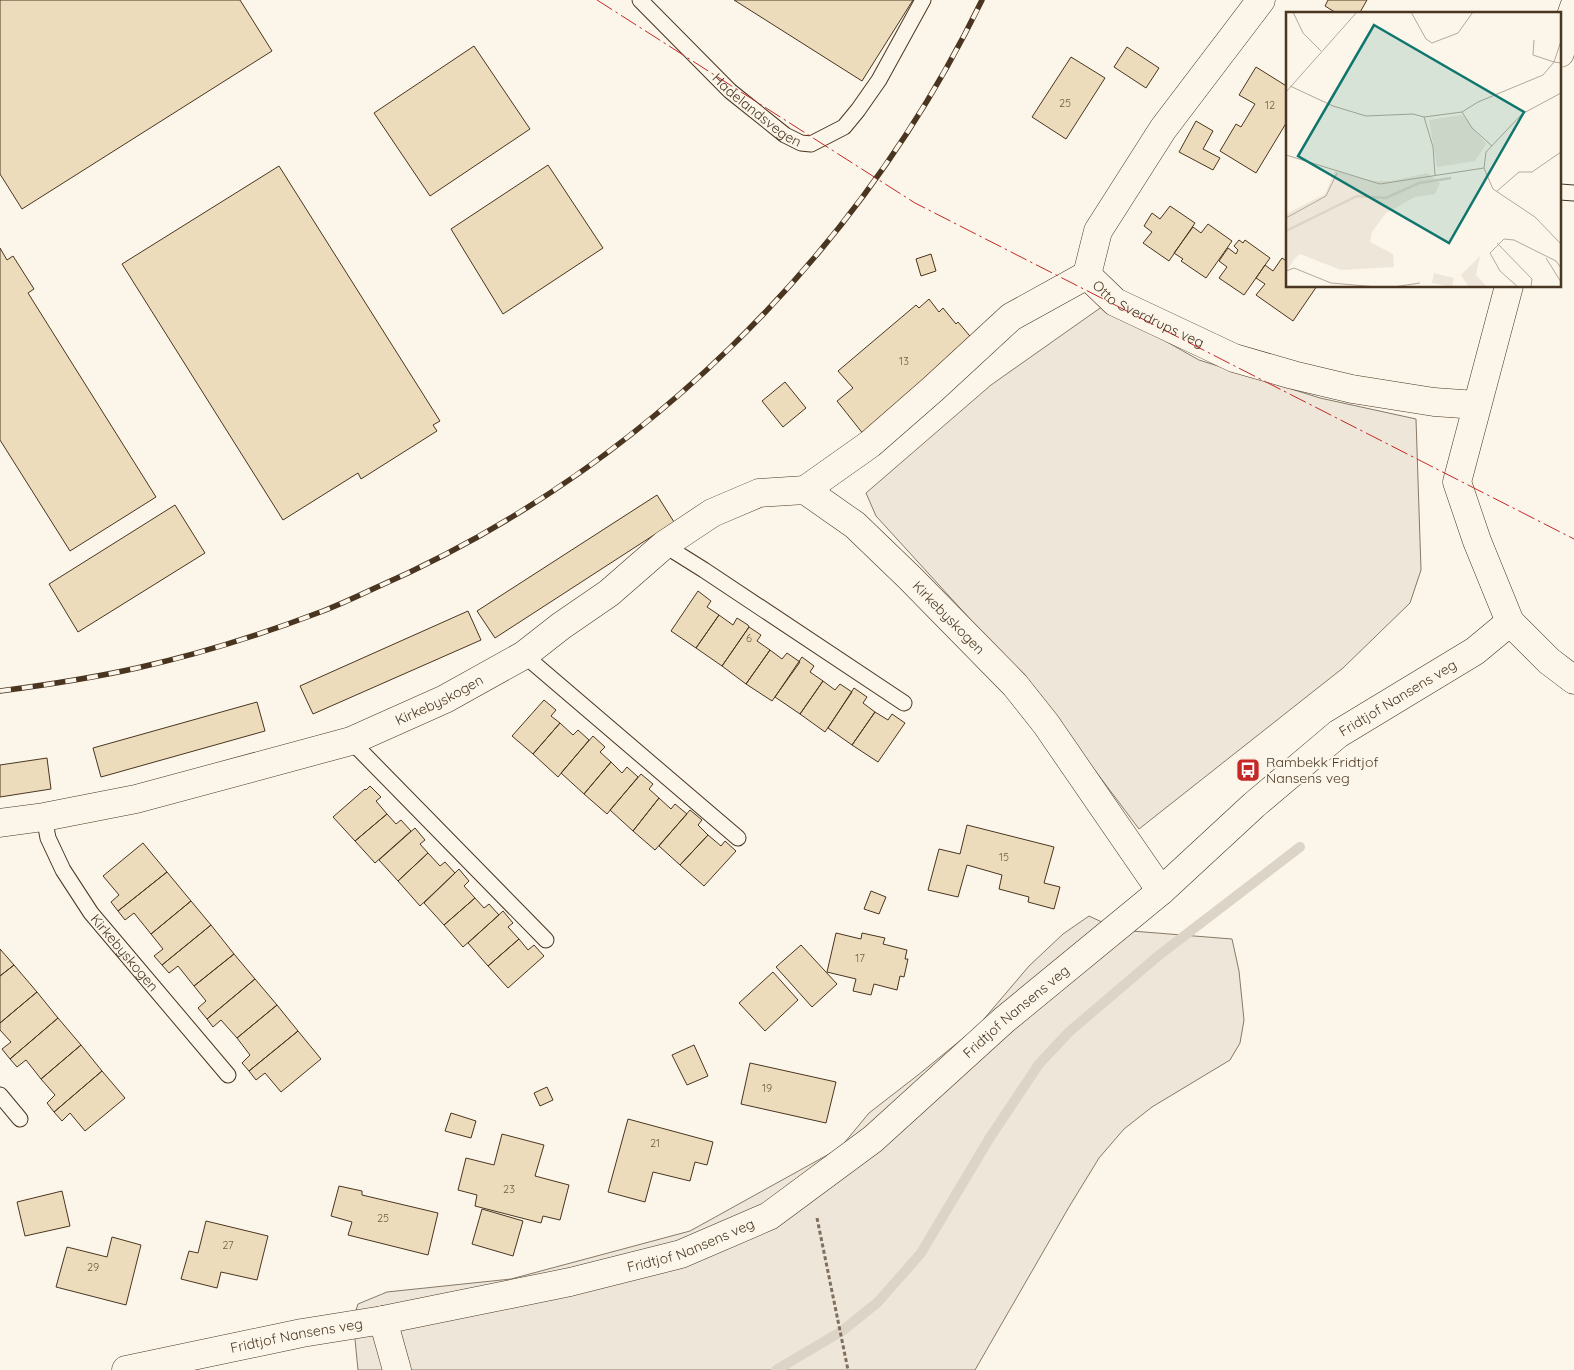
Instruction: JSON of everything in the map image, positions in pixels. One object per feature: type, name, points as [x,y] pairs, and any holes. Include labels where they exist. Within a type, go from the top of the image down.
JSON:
[{"type":"street","name":"Otto Sverdrups veg","points":[[1261,0],[1163,129],[1098,231],[1087,275],[1114,302],[1234,358],[1352,389],[1434,402],[1477,406]]},
{"type":"street","points":[[1562,46],[1574,7]]},
{"type":"street","points":[[805,490],[870,444],[1011,317],[1087,275]]},
{"type":"street","points":[[1508,288],[1457,482],[1477,541],[1510,622],[1549,661],[1574,680]]},
{"type":"street","name":"Kirkebyskogen","points":[[0,823],[136,799],[351,741],[445,699],[524,655],[561,626],[609,593],[664,545],[712,513],[758,493],[805,490],[855,525],[1016,685],[1046,724],[1161,891]]},
{"type":"street","name":"Fridtjof Nansens veg","points":[[126,1370],[302,1333],[383,1320],[570,1282],[681,1254],[769,1216],[873,1139],[1004,1020],[1161,891],[1254,805],[1338,734],[1475,651],[1510,622]]},
{"type":"street","points":[[383,1320],[397,1370]]},
{"type":"lane","name":"Hadelandsvegen","points":[[640,0],[730,91],[785,135],[801,143],[811,144],[844,127],[858,110],[879,80],[923,0]]},
{"type":"lane","points":[[664,545],[904,703]]},
{"type":"lane","points":[[524,655],[738,838]]},
{"type":"lane","points":[[351,741],[546,940]]},
{"type":"lane","name":"Kirkebyskogen","points":[[44,816],[48,838],[63,870],[92,913],[228,1075]]},
{"type":"lane","points":[[0,1095],[20,1119]]},
{"type":"path","points":[[803,1191],[815,1211],[848,1370]]},
{"type":"shaded area","points":[[1103,306],[1199,360],[1320,398],[1416,419],[1421,570],[1410,603],[1343,668],[1139,829],[1033,688],[876,516],[866,493],[991,385]]},
{"type":"shaded area","points":[[1089,916],[1119,930],[1232,939],[1239,971],[1244,1020],[1240,1043],[1230,1060],[1152,1107],[1124,1129],[1099,1158],[975,1370],[358,1370],[353,1319],[358,1304],[387,1292],[511,1279],[690,1231],[840,1148],[869,1113],[978,1026],[1029,966],[1063,934]]},
{"type":"building","points":[[0,0],[240,0],[272,51],[22,209],[0,174]]},
{"type":"building","points":[[734,0],[913,0],[862,81]]},
{"type":"building","points":[[1328,0],[1367,0],[1360,12],[1335,12],[1325,6]]},
{"type":"building","points":[[474,46],[530,129],[430,196],[374,113]]},
{"type":"building","points":[[1127,47],[1159,68],[1146,88],[1114,67]]},
{"type":"building","points":[[1071,57],[1105,78],[1066,139],[1032,117]]},
{"type":"building","points":[[1256,67],[1286,86],[1286,123],[1256,173],[1220,151],[1236,124],[1241,127],[1255,104],[1239,95]]},
{"type":"building","points":[[1196,121],[1213,131],[1203,149],[1220,158],[1213,170],[1179,152]]},
{"type":"building","points":[[548,165],[603,248],[503,314],[451,229]]},
{"type":"building","points":[[279,166],[440,421],[433,425],[437,431],[361,479],[358,473],[283,520],[122,264]]},
{"type":"building","points":[[1170,206],[1195,223],[1169,261],[1143,243],[1152,232],[1144,226],[1152,213],[1160,219]]},
{"type":"building","points":[[1208,224],[1232,241],[1206,278],[1181,261],[1183,259],[1174,253],[1193,227],[1201,233]]},
{"type":"building","points":[[1239,240],[1243,243],[1245,240],[1270,258],[1244,295],[1219,278],[1227,267],[1219,261],[1228,248],[1236,254],[1238,250],[1234,246]]},
{"type":"building","points":[[0,248],[7,260],[13,256],[34,289],[28,293],[156,497],[70,551],[0,440]]},
{"type":"building","points":[[931,254],[936,271],[921,276],[916,259]]},
{"type":"building","points":[[1282,258],[1286,261],[1286,288],[1316,288],[1293,321],[1256,295],[1265,284],[1256,278],[1265,265],[1273,271]]},
{"type":"building","points":[[929,299],[939,312],[943,308],[956,324],[958,322],[975,342],[864,435],[837,401],[853,388],[838,371],[916,305],[919,308]]},
{"type":"building","points":[[785,382],[806,408],[783,427],[762,401]]},
{"type":"building","points":[[657,495],[674,522],[495,638],[477,611]]},
{"type":"building","points":[[175,505],[205,553],[78,632],[49,584]]},
{"type":"building","points":[[698,591],[711,601],[707,607],[719,615],[696,648],[671,631]]},
{"type":"building","points":[[468,611],[481,640],[313,714],[300,686]]},
{"type":"building","points":[[719,615],[733,625],[737,618],[749,627],[722,666],[696,648]]},
{"type":"building","points":[[749,627],[761,635],[757,641],[770,650],[746,684],[722,666]]},
{"type":"building","points":[[770,650],[782,659],[787,653],[800,662],[772,701],[746,684]]},
{"type":"building","points":[[802,657],[814,666],[810,672],[823,681],[800,714],[775,697]]},
{"type":"building","points":[[823,681],[835,690],[840,684],[852,692],[825,732],[800,714]]},
{"type":"building","points":[[854,688],[867,697],[863,703],[875,712],[852,745],[828,728]]},
{"type":"building","points":[[544,700],[556,710],[551,716],[560,723],[533,754],[512,736]]},
{"type":"building","points":[[257,702],[265,731],[101,777],[93,748]]},
{"type":"building","points":[[875,712],[888,720],[892,714],[905,723],[878,762],[852,745]]},
{"type":"building","points":[[560,723],[573,735],[578,730],[589,740],[558,777],[533,754]]},
{"type":"building","points":[[593,736],[605,747],[600,752],[611,762],[584,794],[561,773]]},
{"type":"building","points":[[47,758],[51,789],[0,797],[0,765]]},
{"type":"building","points":[[611,762],[622,773],[627,767],[638,777],[607,814],[584,794]]},
{"type":"building","points":[[641,774],[653,784],[649,789],[659,798],[633,831],[610,810]]},
{"type":"building","points":[[370,786],[381,797],[376,801],[387,814],[355,841],[333,817]]},
{"type":"building","points":[[659,798],[671,809],[675,804],[687,814],[655,850],[633,831]]},
{"type":"building","points":[[690,810],[702,820],[698,825],[708,835],[680,865],[659,846]]},
{"type":"building","points":[[387,814],[396,824],[401,820],[411,831],[375,863],[355,841]]},
{"type":"building","points":[[967,825],[1054,847],[1044,883],[1060,887],[1054,909],[1028,902],[1029,897],[999,889],[1002,875],[967,865],[958,897],[928,890],[939,849],[960,854]]},
{"type":"building","points":[[415,828],[425,840],[420,844],[428,853],[398,881],[379,860]]},
{"type":"building","points":[[708,835],[721,846],[725,841],[736,851],[704,886],[680,865]]},
{"type":"building","points":[[143,843],[167,872],[118,911],[111,902],[119,895],[103,876]]},
{"type":"building","points":[[428,853],[440,866],[445,862],[455,873],[420,906],[398,881]]},
{"type":"building","points":[[459,869],[469,881],[464,886],[475,898],[444,925],[424,903]]},
{"type":"building","points":[[167,872],[191,901],[151,934],[134,913],[125,920],[118,911]]},
{"type":"building","points":[[871,891],[886,897],[879,914],[864,909]]},
{"type":"building","points":[[475,898],[484,908],[489,904],[499,915],[463,947],[444,925]]},
{"type":"building","points":[[191,901],[211,925],[162,965],[154,956],[163,949],[151,934]]},
{"type":"building","points":[[503,911],[513,923],[508,927],[519,939],[488,966],[468,943]]},
{"type":"building","points":[[211,925],[234,954],[194,986],[178,966],[169,973],[162,965]]},
{"type":"building","points":[[836,933],[861,939],[862,933],[885,938],[883,944],[907,950],[905,959],[908,959],[904,977],[900,976],[897,990],[874,984],[871,995],[853,991],[856,979],[827,972]]},
{"type":"building","points":[[519,939],[528,950],[534,945],[544,956],[508,988],[488,966]]},
{"type":"building","points":[[801,945],[837,984],[812,1007],[776,967]]},
{"type":"building","points":[[0,949],[14,965],[0,976]]},
{"type":"building","points":[[234,954],[255,979],[207,1019],[198,1008],[206,1001],[194,986]]},
{"type":"building","points":[[14,965],[37,992],[0,1023],[0,976]]},
{"type":"building","points":[[773,972],[798,1000],[765,1031],[739,1003]]},
{"type":"building","points":[[255,979],[277,1005],[237,1038],[221,1020],[213,1027],[207,1019]]},
{"type":"building","points":[[37,992],[58,1018],[10,1059],[2,1049],[11,1042],[0,1030],[0,1023]]},
{"type":"building","points":[[277,1005],[298,1031],[249,1071],[242,1063],[250,1055],[237,1038]]},
{"type":"building","points":[[58,1018],[81,1045],[41,1079],[26,1060],[17,1067],[10,1059]]},
{"type":"building","points":[[298,1031],[321,1059],[281,1092],[265,1073],[256,1080],[249,1071]]},
{"type":"building","points":[[81,1045],[102,1071],[54,1112],[47,1103],[55,1095],[41,1079]]},
{"type":"building","points":[[694,1045],[708,1076],[687,1085],[672,1055]]},
{"type":"building","points":[[750,1063],[836,1082],[826,1123],[741,1104]]},
{"type":"building","points":[[102,1071],[125,1098],[85,1131],[70,1113],[62,1121],[54,1112]]},
{"type":"building","points":[[547,1087],[553,1100],[540,1106],[534,1093]]},
{"type":"building","points":[[451,1113],[476,1121],[471,1138],[445,1131]]},
{"type":"building","points":[[628,1119],[713,1142],[707,1165],[695,1162],[690,1181],[653,1172],[645,1202],[608,1192]]},
{"type":"building","points":[[502,1134],[544,1145],[535,1176],[569,1185],[560,1220],[543,1216],[541,1223],[475,1206],[477,1195],[458,1190],[466,1158],[494,1165]]},
{"type":"building","points":[[339,1186],[362,1191],[362,1195],[438,1213],[428,1255],[348,1235],[352,1222],[331,1216]]},
{"type":"building","points":[[62,1191],[70,1226],[25,1236],[17,1202]]},
{"type":"building","points":[[482,1209],[523,1221],[513,1256],[472,1244]]},
{"type":"building","points":[[206,1221],[268,1236],[257,1280],[221,1272],[217,1288],[181,1279],[189,1251],[198,1253]]},
{"type":"building","points":[[112,1237],[141,1245],[126,1305],[56,1287],[67,1247],[107,1257]]},
{"type":"waterway","points":[[776,1370],[842,1331],[878,1302],[921,1253],[989,1139],[1039,1064],[1069,1032],[1158,956],[1300,847]]},
{"type":"railway","points":[[0,691],[120,672],[161,662],[231,643],[330,608],[471,540],[563,484],[650,419],[730,348],[804,269],[871,185],[931,95],[982,0]]},
{"type":"power","points":[[597,0],[915,203],[1574,539]]},
{"type":"place","name":"Rambekk Fridtjof Nansens veg","points":[[1248,770]]}]
